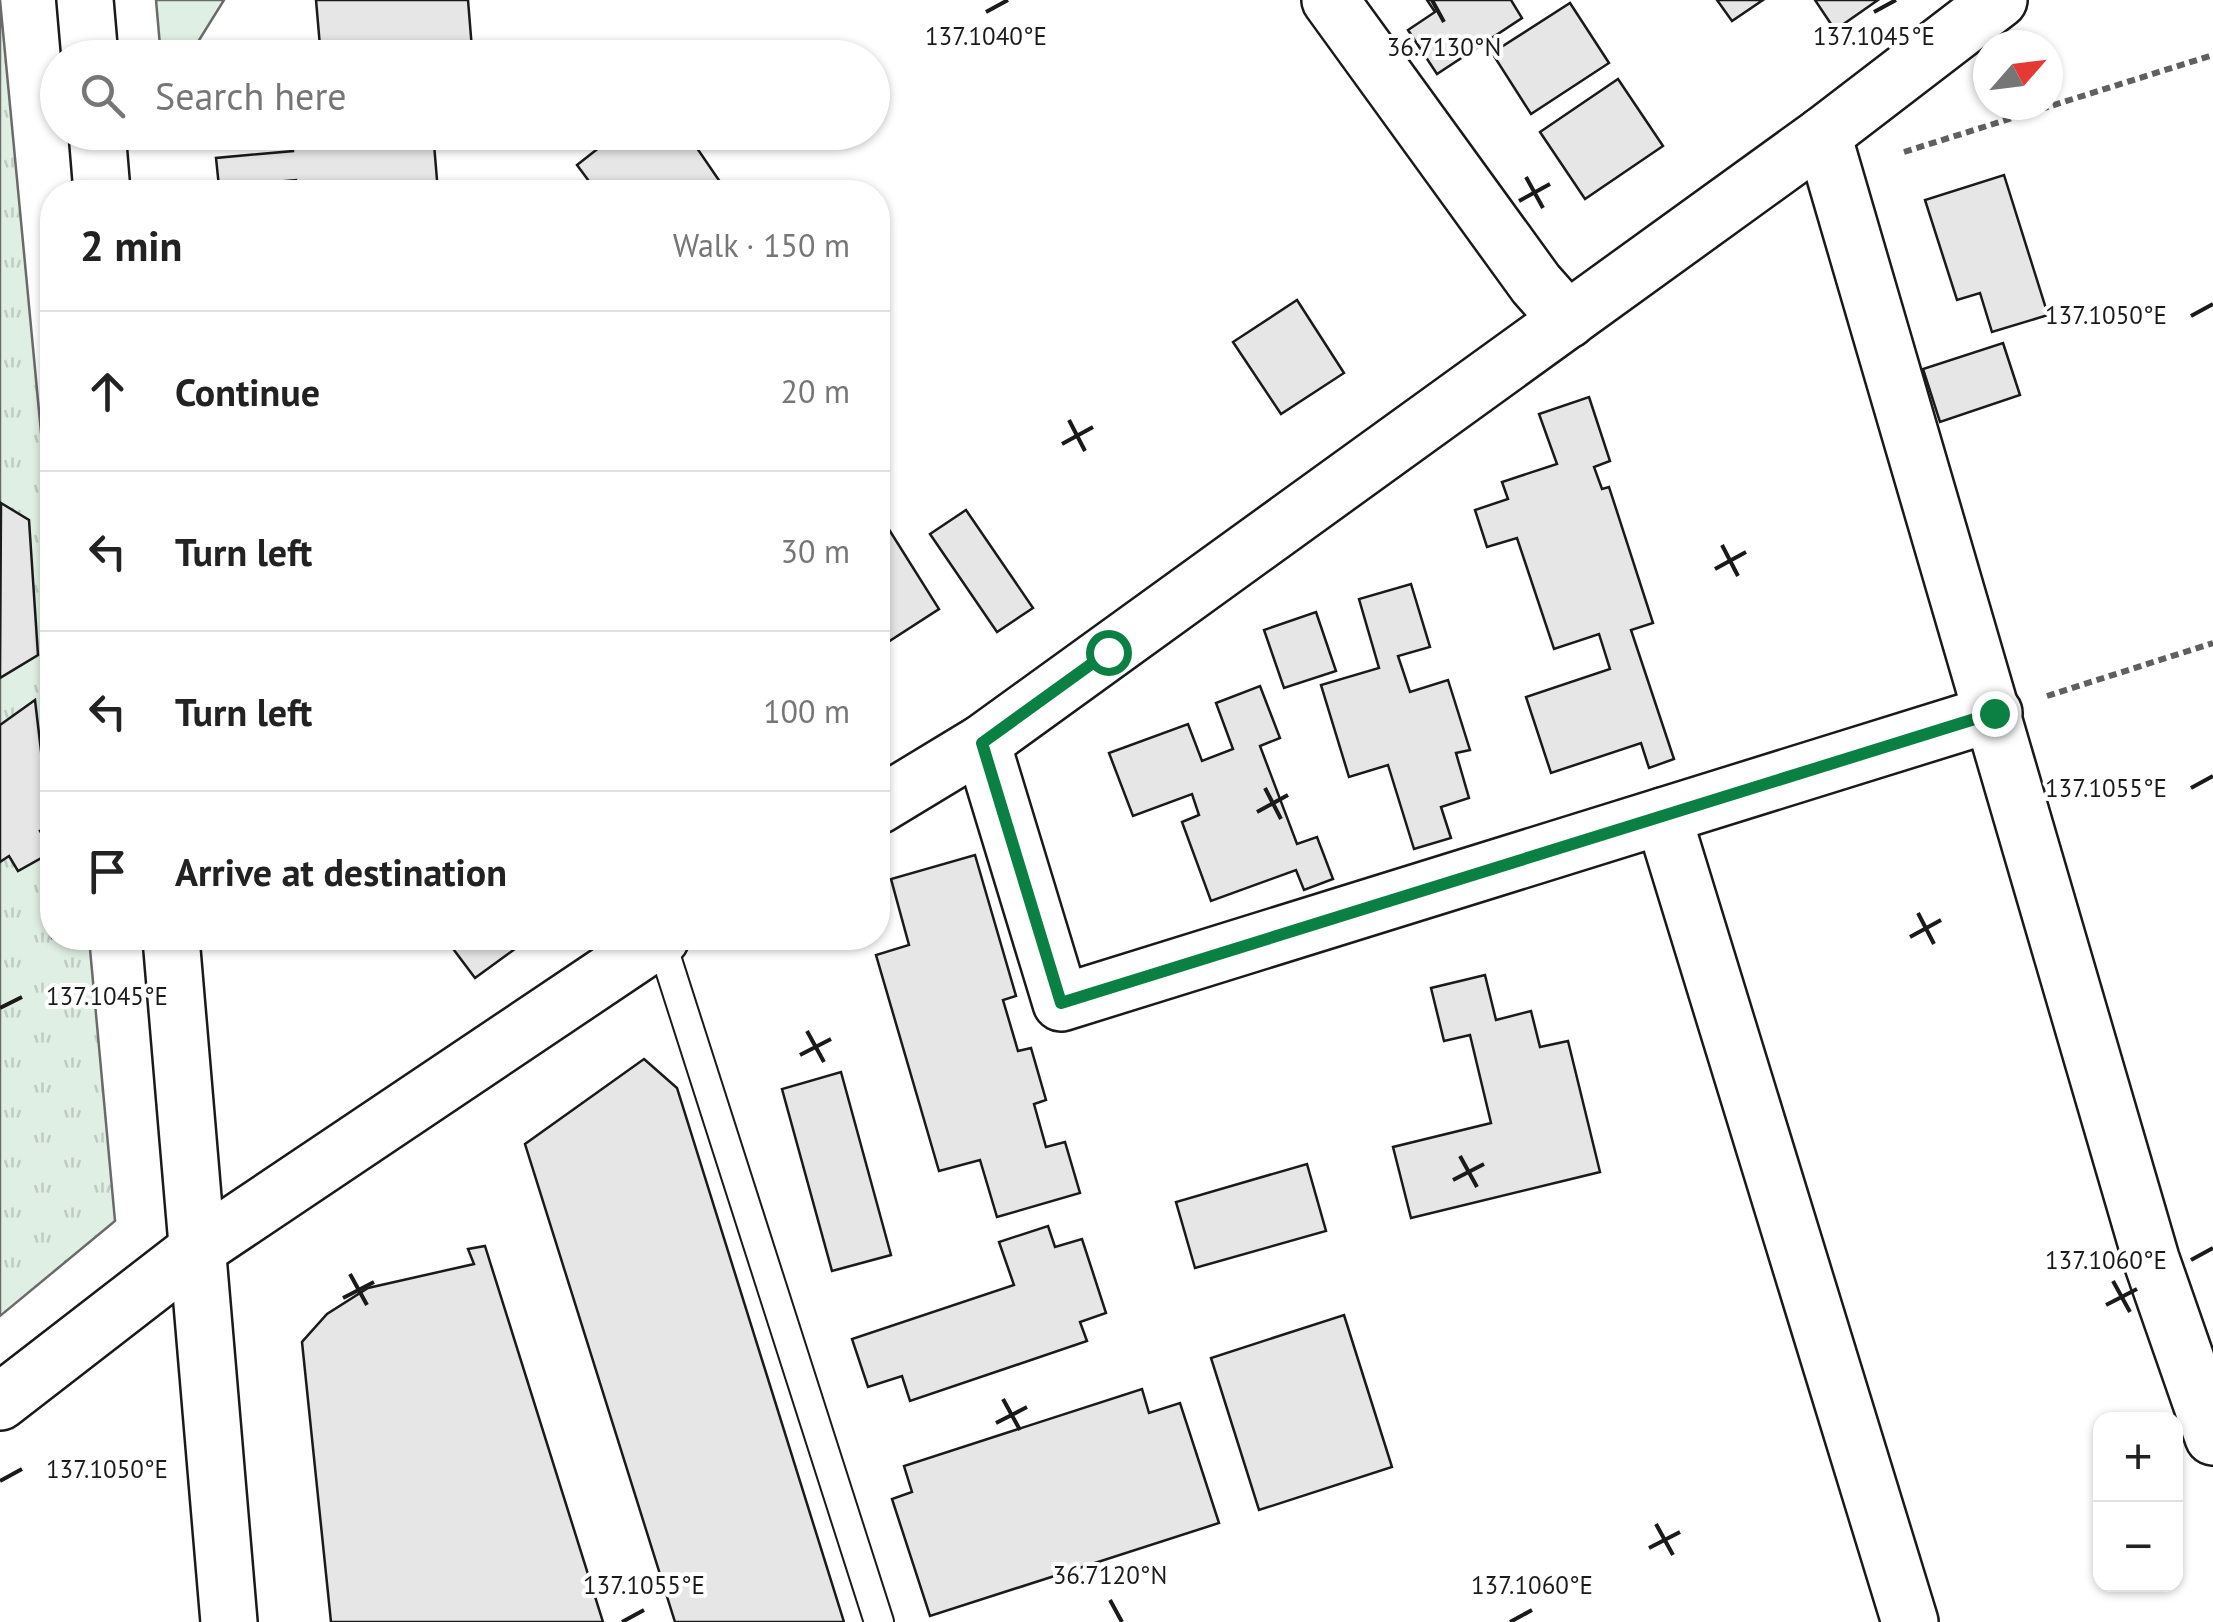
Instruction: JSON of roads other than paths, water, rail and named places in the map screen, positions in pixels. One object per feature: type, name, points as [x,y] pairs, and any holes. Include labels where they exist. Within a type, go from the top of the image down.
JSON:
[{"type":"street","points":[[85,0],[88,40]]},
{"type":"street","points":[[1330,0],[1536,284],[1568,320]]},
{"type":"street","points":[[890,799],[982,743],[1568,320],[1829,155],[1999,0]]},
{"type":"street","points":[[98,150],[101,180]]},
{"type":"street","points":[[1829,155],[2151,1260],[2213,1438]]},
{"type":"street","points":[[982,743],[1061,1003],[1994,713]]},
{"type":"street","points":[[1663,816],[1910,1622]]},
{"type":"street","points":[[172,950],[229,1622]]},
{"type":"street","points":[[0,1402],[199,1248],[643,950]]},
{"type":"lane","points":[[665,950],[879,1622]]}]
